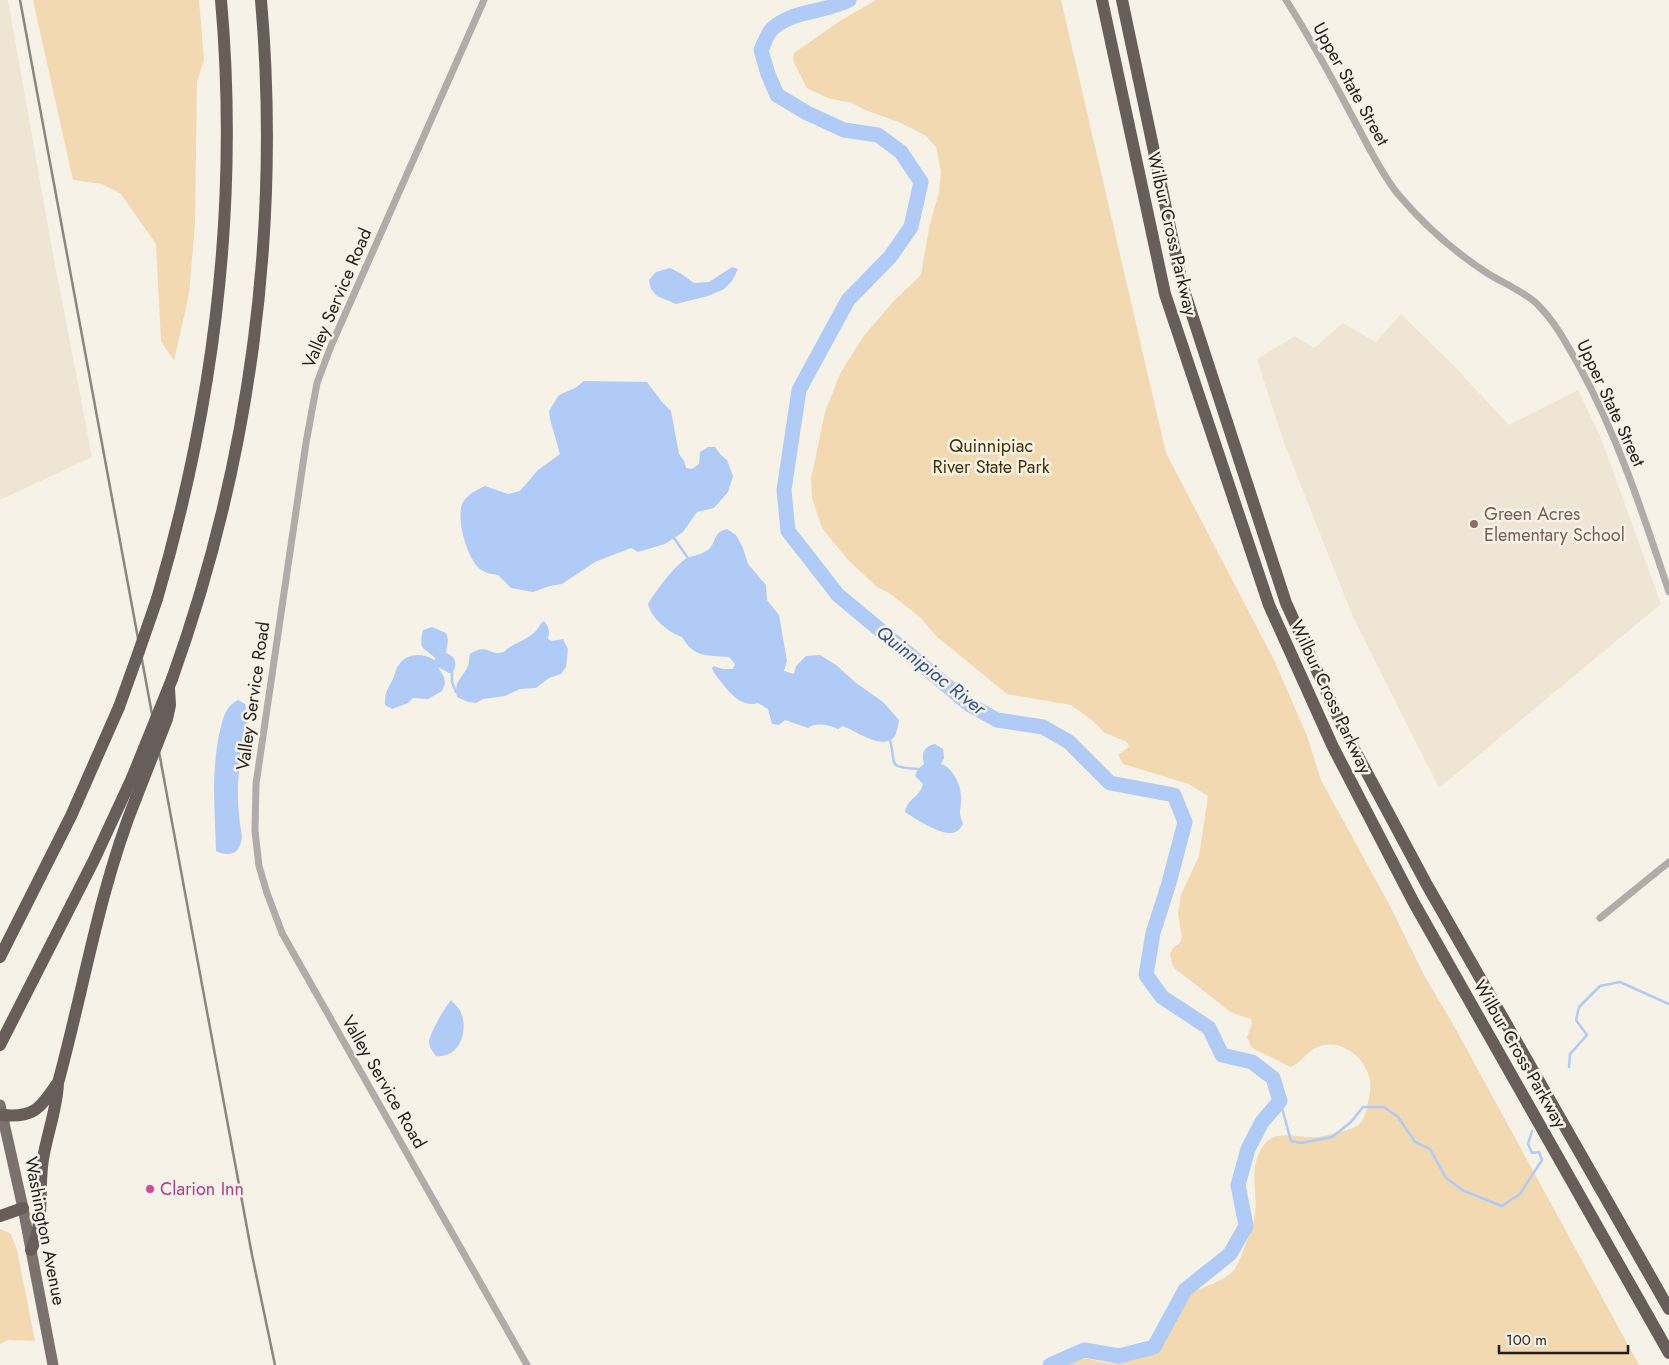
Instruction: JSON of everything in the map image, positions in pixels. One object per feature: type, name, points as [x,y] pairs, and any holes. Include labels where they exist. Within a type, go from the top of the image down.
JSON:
[{"type":"highway","points":[[0,957],[71,816],[118,707],[157,599],[180,516],[197,437],[211,356],[224,226],[227,151],[226,77],[221,0]]},
{"type":"highway","points":[[1,1043],[94,860],[132,778],[171,684],[200,596],[223,508],[239,433],[253,351],[262,265],[267,163],[267,86],[261,0]]},
{"type":"highway","name":"Wilbur Cross Parkway","points":[[1102,0],[1165,294],[1269,605],[1333,747],[1414,903],[1669,1353]]},
{"type":"highway","name":"Wilbur Cross Parkway","points":[[1122,0],[1182,284],[1286,602],[1344,730],[1427,885],[1669,1309]]},
{"type":"highway","points":[[31,1250],[39,1231],[40,1178],[58,1083],[110,875],[121,839],[167,719],[171,684]]},
{"type":"highway","points":[[1,1110],[21,1116],[34,1111],[45,1102],[58,1083]]},
{"type":"highway","points":[[0,1216],[23,1208]]},
{"type":"main road","name":"Washington Avenue","points":[[1,1110],[23,1208],[54,1365]]},
{"type":"street","name":"Valley Service Road","points":[[484,0],[331,346],[317,383],[298,488],[254,803],[257,851],[263,880],[282,933],[527,1365]]},
{"type":"street","name":"Upper State Street","points":[[1286,0],[1324,63],[1382,172],[1397,192],[1422,221],[1446,244],[1486,273],[1536,302],[1563,337],[1593,392],[1612,434],[1635,492],[1669,592]]},
{"type":"street","points":[[1600,918],[1669,862]]},
{"type":"shaded area","points":[[0,0],[8,0],[52,249],[92,457],[0,500]]},
{"type":"shaded area","name":"Green Acres Elementary School","points":[[1401,314],[1452,364],[1509,425],[1578,390],[1601,438],[1661,604],[1439,788],[1353,617],[1284,443],[1257,359],[1295,336],[1314,348],[1343,323],[1376,342]]},
{"type":"green space","points":[[33,0],[199,0],[204,60],[197,82],[195,224],[189,294],[174,361],[161,341],[156,244],[121,194],[102,184],[73,180]]},
{"type":"green space","name":"Quinnipiac River State Park","points":[[876,0],[1061,0],[1166,453],[1274,660],[1307,736],[1321,780],[1390,906],[1424,975],[1454,1026],[1639,1365],[1055,1365],[1061,1360],[1075,1357],[1112,1363],[1138,1355],[1156,1344],[1173,1312],[1182,1300],[1227,1276],[1235,1268],[1254,1219],[1256,1164],[1264,1145],[1275,1137],[1289,1135],[1320,1137],[1357,1126],[1363,1120],[1366,1112],[1370,1094],[1370,1081],[1360,1059],[1340,1046],[1324,1045],[1314,1049],[1291,1067],[1252,1048],[1247,1037],[1252,1023],[1251,1019],[1232,1013],[1173,967],[1170,954],[1174,947],[1180,943],[1182,937],[1178,914],[1181,895],[1199,856],[1208,796],[1189,784],[1123,764],[1118,755],[1129,747],[1127,742],[1105,733],[1092,720],[1071,705],[1007,694],[936,636],[921,618],[889,593],[877,587],[847,559],[822,528],[812,498],[811,479],[825,412],[840,374],[863,337],[893,302],[921,275],[930,224],[939,193],[941,171],[936,147],[926,136],[899,122],[865,110],[852,103],[828,98],[807,88],[793,61],[794,53],[840,21]]},
{"type":"green space","points":[[0,1229],[10,1233],[17,1250],[35,1341],[8,1340],[0,1344]]},
{"type":"water","points":[[732,267],[738,269],[732,281],[724,289],[708,296],[676,304],[657,296],[651,289],[649,280],[656,272],[670,268],[694,283],[709,282]]},
{"type":"water","points":[[584,381],[647,382],[671,411],[679,454],[686,468],[692,469],[699,464],[700,452],[708,447],[715,447],[727,460],[733,476],[728,492],[714,508],[697,512],[683,532],[665,544],[638,552],[631,548],[595,562],[562,584],[533,592],[511,588],[498,575],[486,572],[475,564],[461,527],[460,517],[463,502],[470,494],[485,486],[508,494],[520,491],[538,470],[560,454],[549,411],[559,395],[575,388]]},
{"type":"water","points":[[727,529],[736,535],[748,564],[766,585],[767,600],[779,615],[787,661],[784,671],[794,674],[796,666],[806,656],[820,655],[836,665],[856,683],[883,702],[899,720],[895,736],[890,740],[884,742],[869,739],[843,726],[838,729],[827,725],[811,726],[808,728],[785,720],[779,725],[772,724],[768,709],[758,703],[744,703],[738,700],[727,690],[714,673],[712,668],[714,666],[723,669],[733,669],[735,664],[729,657],[696,652],[691,649],[682,637],[671,632],[653,615],[648,604],[671,572],[682,561],[709,549],[719,532]]},
{"type":"water","points":[[544,621],[549,629],[548,639],[552,641],[563,639],[568,649],[566,667],[561,674],[549,678],[536,688],[520,689],[505,696],[483,699],[476,703],[457,697],[457,683],[468,666],[470,654],[481,649],[495,653],[504,652],[535,632]]},
{"type":"water","points":[[432,627],[446,633],[448,640],[446,653],[452,656],[455,661],[454,670],[452,673],[449,673],[438,667],[444,677],[445,684],[442,691],[428,699],[413,698],[408,703],[392,709],[385,705],[385,697],[400,663],[414,655],[436,659],[423,648],[421,642],[423,630]]},
{"type":"water","points":[[238,700],[245,704],[247,713],[238,785],[242,838],[241,844],[235,852],[226,854],[216,851],[215,765],[223,719],[230,706]]},
{"type":"water","points":[[935,744],[943,749],[944,758],[941,764],[950,769],[960,789],[960,814],[963,824],[952,833],[945,833],[933,828],[905,812],[906,807],[919,793],[923,784],[915,776],[918,769],[924,764],[924,751],[928,746]]},
{"type":"water","points":[[451,1000],[462,1016],[464,1024],[463,1033],[457,1047],[452,1052],[445,1056],[436,1056],[430,1047],[429,1041],[438,1020]]},
{"type":"waterway","name":"Quinnipiac River","points":[[849,0],[830,7],[800,14],[772,29],[761,50],[768,74],[777,95],[807,113],[844,130],[878,135],[901,152],[921,182],[911,227],[890,257],[848,300],[799,390],[784,490],[788,531],[838,595],[970,705],[997,720],[1043,727],[1069,742],[1110,783],[1174,795],[1185,822],[1169,883],[1153,933],[1146,975],[1162,997],[1209,1028],[1222,1055],[1252,1062],[1273,1078],[1280,1101],[1262,1122],[1248,1149],[1238,1185],[1246,1226],[1230,1254],[1185,1290],[1154,1347],[1119,1356],[1084,1350],[1050,1365]]},
{"type":"waterway","points":[[674,538],[688,558]]},
{"type":"waterway","points":[[452,673],[452,682],[456,692]]},
{"type":"waterway","points":[[890,740],[894,763],[901,767],[918,769]]},
{"type":"waterway","points":[[1569,1067],[1570,1054],[1587,1035],[1576,1020],[1579,1007],[1600,986],[1620,982],[1669,1004]]},
{"type":"waterway","points":[[1280,1101],[1291,1141],[1301,1143],[1332,1137],[1351,1122],[1363,1107],[1384,1107],[1398,1117],[1415,1142],[1430,1149],[1446,1178],[1464,1191],[1502,1206],[1520,1194],[1542,1160],[1539,1152],[1532,1153],[1528,1144],[1532,1131]]},
{"type":"railway","points":[[20,0],[252,1255],[275,1365]]},
{"type":"place","name":"Green Acres Elementary School","points":[[1474,524]]},
{"type":"place","name":"Clarion Inn","points":[[150,1189]]}]
